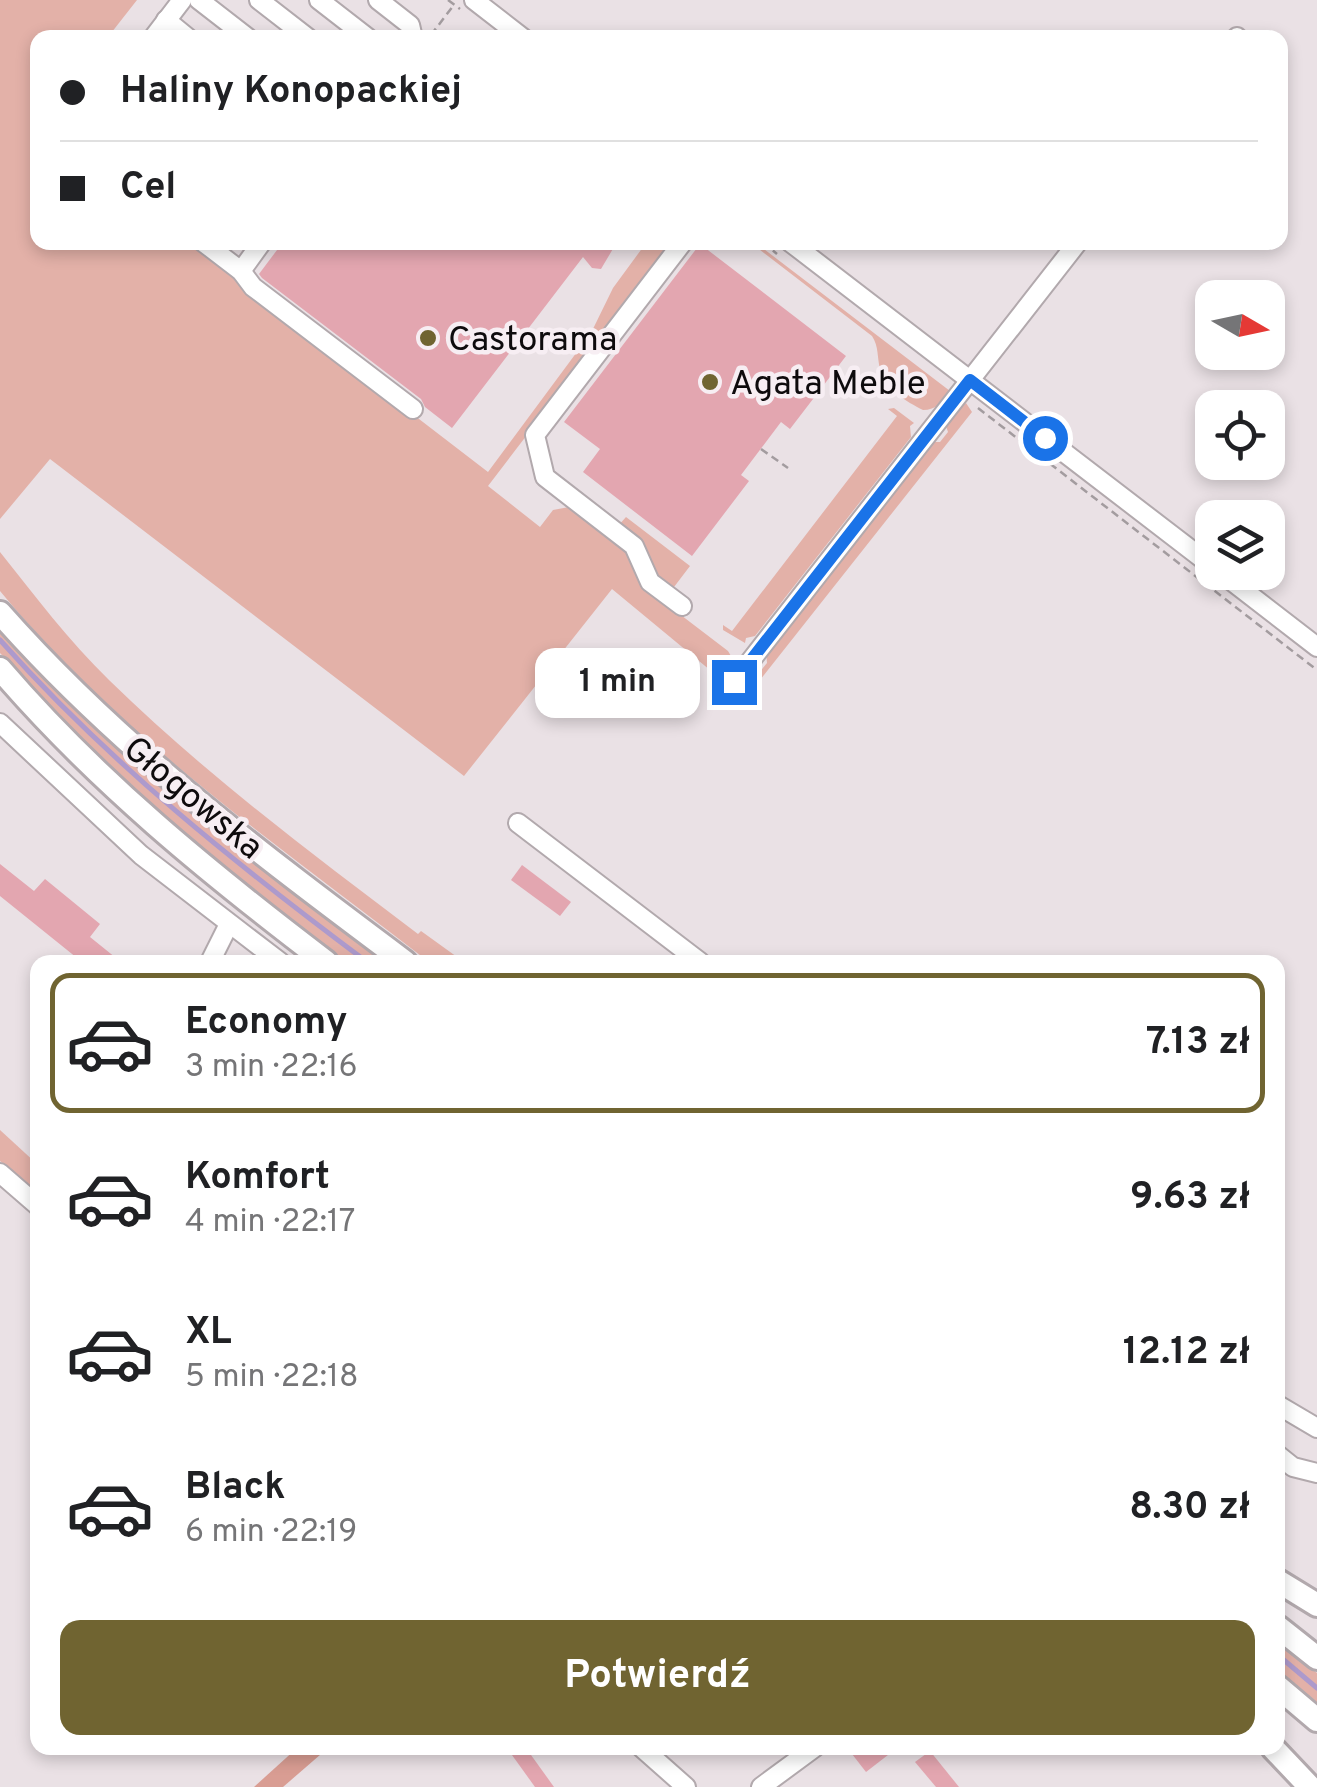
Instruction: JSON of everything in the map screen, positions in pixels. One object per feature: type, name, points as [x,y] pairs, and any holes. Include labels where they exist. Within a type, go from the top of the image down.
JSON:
[{"type":"main road","name":"Głogowska","points":[[0,613],[78,696],[157,770],[396,955]]},
{"type":"main road","name":"Głogowska","points":[[0,670],[136,810],[317,955]]},
{"type":"main road","points":[[1285,1586],[1317,1606]]},
{"type":"main road","points":[[1285,1632],[1317,1658]]},
{"type":"main road","points":[[1285,1693],[1317,1720]]},
{"type":"main road","points":[[1280,1755],[1310,1787]]},
{"type":"street","points":[[159,30],[182,0]]},
{"type":"street","points":[[199,0],[238,30]]},
{"type":"street","points":[[259,0],[298,30]]},
{"type":"street","points":[[319,0],[358,30]]},
{"type":"street","points":[[378,0],[411,30]]},
{"type":"street","points":[[474,0],[512,30]]},
{"type":"street","points":[[166,20],[178,30]]},
{"type":"street","points":[[213,250],[241,271],[253,287],[413,409]]},
{"type":"street","points":[[241,271],[256,250]]},
{"type":"street","points":[[677,250],[535,435],[545,476],[634,546],[650,582],[682,606]]},
{"type":"street","points":[[787,250],[965,387],[1195,554]]},
{"type":"street","points":[[734,682],[1072,250]]},
{"type":"street","points":[[1243,590],[1317,647]]},
{"type":"street","points":[[0,724],[111,829],[271,955]]},
{"type":"street","points":[[518,824],[691,955]]},
{"type":"street","points":[[214,955],[229,924]]},
{"type":"street","points":[[0,1173],[30,1199]]},
{"type":"street","points":[[1285,1409],[1317,1428]]},
{"type":"street","points":[[1285,1460],[1317,1473]]},
{"type":"street","points":[[650,1755],[686,1787]]},
{"type":"street","points":[[761,1787],[804,1755]]},
{"type":"path","points":[[434,30],[454,4]]},
{"type":"path","points":[[965,387],[1317,670]]},
{"type":"path","points":[[761,448],[788,468]]},
{"type":"shaded area","points":[[0,0],[137,0],[113,30],[30,30],[30,250],[199,250],[488,472],[591,333],[613,288],[641,250],[669,250],[488,486],[540,527],[553,510],[569,507],[630,553],[652,593],[728,651],[734,661],[732,673],[758,674],[767,663],[766,651],[930,442],[940,442],[948,432],[945,423],[966,403],[972,412],[745,699],[612,589],[464,776],[50,459],[0,519]]},
{"type":"shaded area","points":[[760,250],[765,250],[950,391],[945,399],[923,410],[897,394],[882,376],[872,336]]},
{"type":"shaded area","points":[[894,408],[914,423],[910,426],[911,437],[755,636],[746,638],[745,643],[723,630],[723,625],[732,631],[897,416],[888,409]]},
{"type":"shaded area","points":[[626,517],[690,566],[674,587],[683,594],[660,581],[618,526]]},
{"type":"shaded area","points":[[0,552],[94,665],[182,748],[338,874],[418,934],[421,931],[454,955],[420,955],[204,789],[97,695],[0,591]]},
{"type":"shaded area","points":[[0,629],[69,702],[164,790],[378,955],[334,955],[128,787],[0,653]]},
{"type":"shaded area","points":[[0,1130],[30,1158],[30,1189],[0,1161]]},
{"type":"shaded area","points":[[1285,1647],[1317,1673],[1317,1707],[1285,1681]]},
{"type":"shaded area","points":[[289,1755],[320,1755],[283,1787],[254,1787]]},
{"type":"building","name":"Castorama","points":[[277,250],[612,250],[601,269],[592,268],[583,257],[452,428],[425,407],[421,399],[259,274]]},
{"type":"building","name":"Agata Meble","points":[[695,250],[708,250],[846,356],[790,429],[781,422],[741,475],[749,481],[692,556],[583,472],[600,449],[564,422]]},
{"type":"building","points":[[0,864],[34,891],[45,879],[100,924],[90,937],[112,955],[73,955],[0,896]]},
{"type":"building","points":[[522,865],[571,902],[560,916],[511,880]]},
{"type":"building","points":[[512,1755],[531,1755],[554,1787],[535,1787]]},
{"type":"building","points":[[853,1755],[888,1755],[866,1772]]},
{"type":"building","points":[[925,1755],[933,1755],[959,1787],[936,1787],[915,1762]]},
{"type":"waterway","points":[[0,640],[129,770],[270,888],[358,955]]},
{"type":"waterway","points":[[1285,1661],[1317,1688]]},
{"type":"place","name":"Castorama","points":[[428,338]]},
{"type":"place","name":"Agata Meble","points":[[710,382]]},
{"type":"route","points":[[734,682],[970,380],[1045,438]]}]
